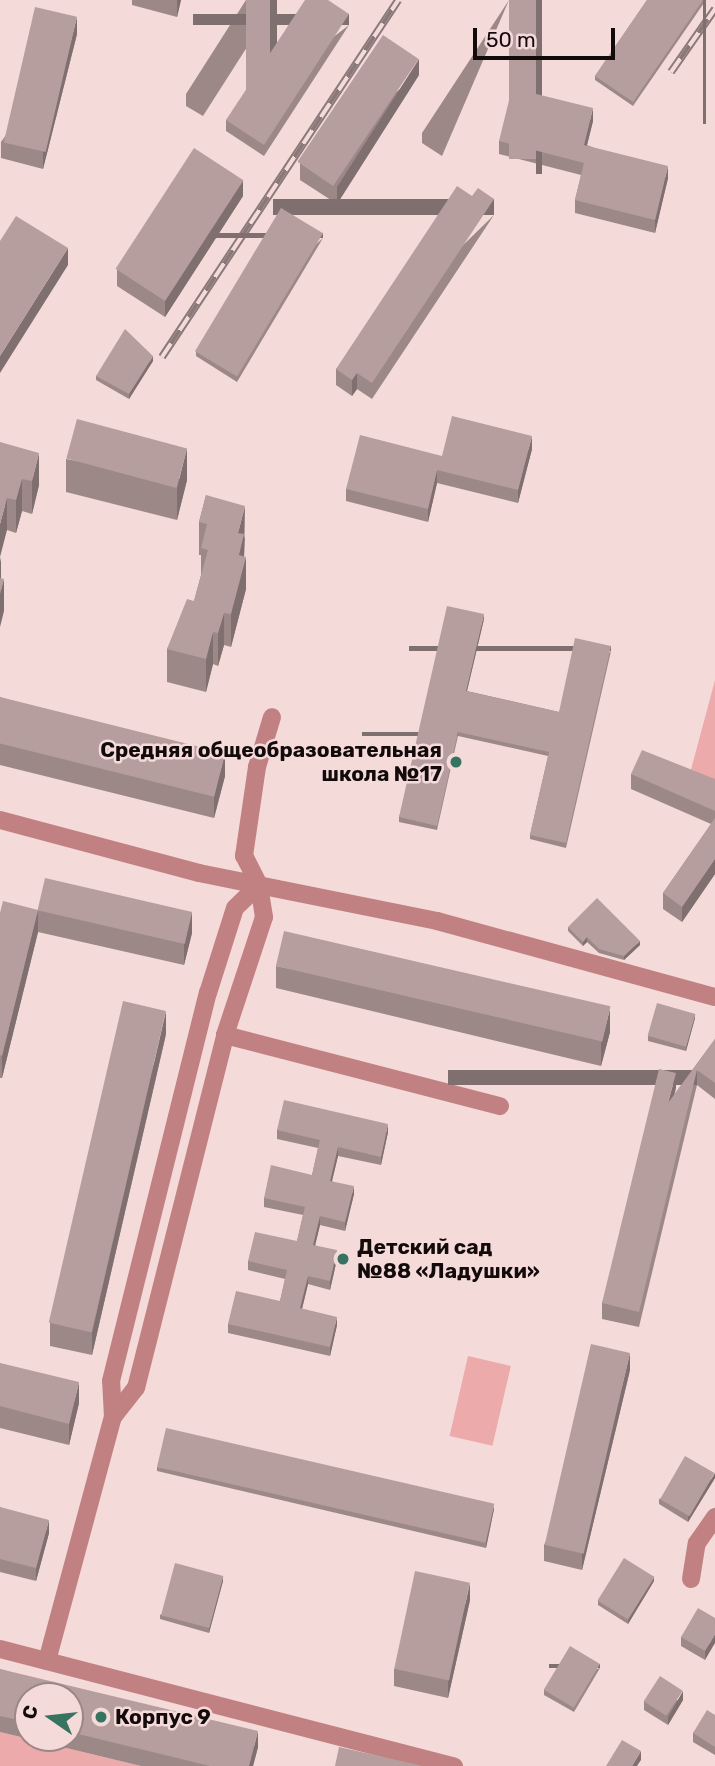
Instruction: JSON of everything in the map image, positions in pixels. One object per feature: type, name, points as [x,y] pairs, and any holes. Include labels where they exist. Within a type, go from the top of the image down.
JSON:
[{"type":"street","points":[[113,1417],[136,1388],[225,1035],[264,917],[259,884],[244,856],[257,767],[272,717]]},
{"type":"street","points":[[0,820],[259,884],[437,921],[715,997]]},
{"type":"street","points":[[47,1661],[113,1417],[111,1381],[208,993],[235,908],[259,884]]},
{"type":"street","points":[[225,1035],[500,1106]]},
{"type":"street","points":[[160,1188],[185,1194]]},
{"type":"street","points":[[691,1579],[697,1543],[715,1517]]},
{"type":"street","points":[[0,1649],[454,1766]]},
{"type":"shaded area","points":[[715,680],[715,786],[689,777]]},
{"type":"shaded area","points":[[468,1356],[511,1366],[492,1446],[450,1436]]},
{"type":"shaded area","points":[[0,1732],[14,1735],[14,1752],[83,1752],[141,1766],[0,1766]]},
{"type":"building","points":[[246,0],[270,0],[270,112],[246,112]]},
{"type":"building","points":[[305,0],[328,0],[349,14],[264,145],[226,120]]},
{"type":"building","points":[[509,0],[536,0],[536,159],[509,159]]},
{"type":"building","points":[[647,0],[703,0],[633,102],[595,76]]},
{"type":"building","points":[[35,7],[77,17],[46,152],[4,142]]},
{"type":"building","points":[[383,35],[419,59],[333,186],[297,162]]},
{"type":"building","points":[[512,88],[593,108],[584,145],[668,166],[655,220],[575,200],[584,163],[499,141]]},
{"type":"building","points":[[194,148],[243,180],[165,301],[116,269]]},
{"type":"building","points":[[457,186],[472,196],[478,188],[494,199],[372,383],[357,373],[352,380],[336,369]]},
{"type":"building","points":[[281,208],[323,233],[237,376],[195,351]]},
{"type":"building","points":[[16,216],[68,248],[0,356],[0,241]]},
{"type":"building","points":[[125,329],[153,356],[129,394],[96,376]]},
{"type":"building","points":[[452,416],[532,436],[518,490],[437,470],[428,509],[346,489],[360,435],[442,456]]},
{"type":"building","points":[[77,419],[187,449],[177,488],[66,459]]},
{"type":"building","points":[[0,442],[39,453],[32,481],[22,479],[16,500],[7,498],[0,524]]},
{"type":"building","points":[[206,495],[245,506],[238,533],[244,534],[239,555],[246,557],[231,614],[224,613],[218,633],[213,632],[206,659],[167,649],[187,599],[194,601],[208,550],[201,548],[207,524],[199,522]]},
{"type":"building","points":[[0,578],[4,579],[0,594]]},
{"type":"building","points":[[447,606],[484,614],[466,691],[559,712],[575,638],[611,646],[566,843],[530,835],[549,752],[458,732],[437,826],[399,817]]},
{"type":"building","points":[[0,697],[225,753],[214,797],[0,743]]},
{"type":"building","points":[[642,750],[715,779],[715,811],[631,774]]},
{"type":"building","points":[[715,818],[715,859],[682,907],[663,893]]},
{"type":"building","points":[[45,878],[192,912],[185,944],[38,910]]},
{"type":"building","points":[[597,898],[640,941],[624,956],[599,949],[587,937],[583,942],[568,927]]},
{"type":"building","points":[[3,901],[38,910],[2,1056],[0,913]]},
{"type":"building","points":[[284,931],[610,1006],[602,1041],[276,966]]},
{"type":"building","points":[[123,1001],[166,1011],[92,1332],[49,1323]]},
{"type":"building","points":[[657,1003],[695,1014],[686,1047],[648,1036]]},
{"type":"building","points":[[715,1039],[715,1083],[697,1070],[639,1312],[602,1303],[659,1069],[676,1073],[668,1103]]},
{"type":"building","points":[[284,1100],[388,1124],[381,1157],[338,1147],[330,1181],[354,1186],[345,1222],[320,1216],[313,1245],[337,1250],[330,1281],[308,1276],[300,1308],[337,1317],[330,1347],[228,1324],[236,1291],[280,1301],[287,1270],[248,1261],[255,1232],[297,1241],[305,1207],[264,1198],[271,1165],[312,1175],[320,1140],[277,1130]]},
{"type":"building","points":[[591,1344],[630,1353],[584,1554],[545,1545]]},
{"type":"building","points":[[0,1363],[79,1382],[69,1424],[0,1406]]},
{"type":"building","points":[[166,1428],[494,1504],[485,1543],[157,1467]]},
{"type":"building","points":[[685,1456],[714,1473],[689,1516],[660,1499]]},
{"type":"building","points":[[0,1507],[49,1520],[36,1568],[0,1559]]},
{"type":"building","points":[[624,1558],[655,1577],[628,1619],[598,1600]]},
{"type":"building","points":[[175,1563],[223,1576],[209,1628],[161,1615]]},
{"type":"building","points":[[415,1571],[470,1583],[449,1680],[394,1669]]},
{"type":"building","points":[[698,1608],[715,1618],[715,1634],[705,1651],[681,1637]]},
{"type":"building","points":[[570,1646],[600,1664],[574,1708],[544,1690]]},
{"type":"building","name":"Корпус 9","points":[[0,1669],[54,1682],[14,1682],[14,1719],[0,1716]]},
{"type":"building","points":[[660,1676],[683,1691],[666,1716],[644,1701]]},
{"type":"building","name":"Корпус 9","points":[[84,1689],[258,1731],[249,1766],[210,1766],[84,1735]]},
{"type":"building","points":[[707,1710],[715,1715],[715,1747],[693,1733]]},
{"type":"building","points":[[622,1740],[641,1751],[632,1766],[606,1766]]},
{"type":"building","points":[[339,1747],[423,1766],[335,1766]]},
{"type":"railway","points":[[162,357],[398,0]]},
{"type":"railway","points":[[671,72],[715,9]]},
{"type":"place","name":"Средняя общеобразовательная школа №17","points":[[456,762]]},
{"type":"place","name":"Детский сад №88 «Ладушки»","points":[[343,1259]]},
{"type":"place","name":"Корпус 9","points":[[101,1717]]}]
